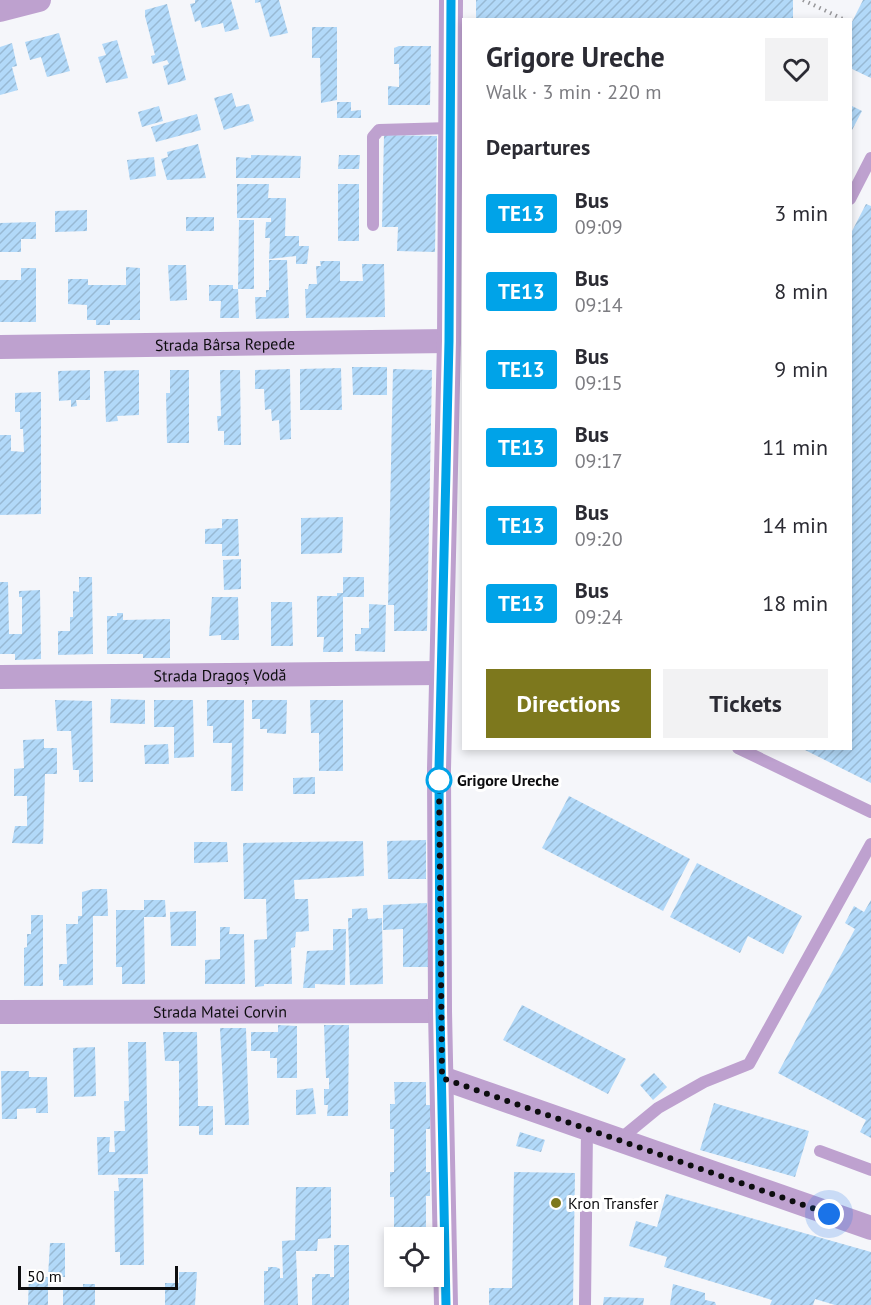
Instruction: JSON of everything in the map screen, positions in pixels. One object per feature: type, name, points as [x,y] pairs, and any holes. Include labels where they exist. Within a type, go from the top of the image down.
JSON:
[{"type":"street","points":[[0,10],[39,0]]},
{"type":"street","points":[[446,1305],[440,1011],[441,673],[449,341],[451,0]]},
{"type":"street","name":"Strada Bârsa Repede","points":[[0,347],[449,341]]},
{"type":"street","name":"Strada Dragoș Vodă","points":[[0,677],[441,673]]},
{"type":"street","name":"Strada Matei Corvin","points":[[0,1012],[440,1011]]},
{"type":"street","points":[[442,1078],[871,1228]]},
{"type":"lane","points":[[373,225],[374,137],[379,130],[450,128]]},
{"type":"lane","points":[[852,195],[871,158]]},
{"type":"lane","points":[[742,750],[871,812]]},
{"type":"lane","points":[[619,1140],[658,1107],[704,1082],[748,1064],[871,844]]},
{"type":"lane","points":[[585,1305],[587,1129]]},
{"type":"lane","points":[[820,1151],[871,1170]]},
{"type":"path","points":[[803,0],[841,18]]},
{"type":"building","points":[[195,0],[231,0],[239,29],[225,32],[223,23],[202,28],[200,20],[195,22],[190,4],[195,3]]},
{"type":"building","points":[[255,0],[279,0],[288,33],[270,37],[260,2],[255,3]]},
{"type":"building","points":[[476,0],[793,0],[793,18],[476,18]]},
{"type":"building","points":[[863,0],[871,0],[871,78],[852,69],[852,22]]},
{"type":"building","points":[[167,4],[186,80],[168,85],[163,66],[169,64],[167,60],[153,64],[152,62],[151,56],[155,55],[145,16],[145,10]]},
{"type":"building","points":[[312,27],[337,27],[337,100],[321,103],[320,58],[312,58]]},
{"type":"building","points":[[59,33],[70,71],[47,77],[41,57],[30,60],[25,42]]},
{"type":"building","points":[[117,40],[128,78],[106,83],[98,57],[106,55],[102,44]]},
{"type":"building","points":[[12,43],[17,66],[12,67],[18,90],[0,95],[0,47]]},
{"type":"building","points":[[431,46],[430,105],[388,105],[388,86],[399,87],[399,64],[394,64],[394,48]]},
{"type":"building","points":[[232,93],[236,107],[249,104],[254,121],[224,130],[214,98]]},
{"type":"building","points":[[337,102],[351,102],[351,111],[361,110],[361,118],[337,118]]},
{"type":"building","points":[[159,106],[163,121],[142,127],[138,112]]},
{"type":"building","points":[[852,106],[862,111],[852,130]]},
{"type":"building","points":[[197,114],[201,130],[156,142],[151,127]]},
{"type":"building","points":[[384,135],[437,136],[435,252],[397,251],[398,227],[382,227]]},
{"type":"building","points":[[198,144],[206,178],[167,180],[161,159],[168,157],[167,152]]},
{"type":"building","points":[[251,155],[301,156],[300,178],[236,178],[236,157],[251,158]]},
{"type":"building","points":[[339,155],[360,155],[359,169],[338,169]]},
{"type":"building","points":[[154,157],[156,176],[130,180],[127,160]]},
{"type":"building","points":[[237,184],[269,184],[268,198],[286,198],[285,236],[299,236],[299,246],[309,246],[307,264],[296,264],[296,256],[269,259],[270,238],[265,238],[266,222],[271,222],[271,218],[237,218]]},
{"type":"building","points":[[338,184],[359,184],[359,241],[338,241]]},
{"type":"building","points":[[866,204],[871,206],[871,783],[805,750],[852,750],[852,231]]},
{"type":"building","points":[[87,210],[87,231],[55,232],[55,211]]},
{"type":"building","points":[[186,217],[214,217],[214,231],[186,231]]},
{"type":"building","points":[[239,220],[254,220],[254,289],[238,289]]},
{"type":"building","points":[[36,222],[36,239],[21,239],[21,252],[0,252],[0,223]]},
{"type":"building","points":[[269,260],[287,260],[289,318],[256,319],[255,297],[266,297],[266,290],[269,290]]},
{"type":"building","points":[[320,261],[340,261],[340,281],[363,281],[362,264],[384,264],[385,317],[306,318],[305,289],[308,289],[309,284],[317,284],[316,266],[321,266]]},
{"type":"building","points":[[168,265],[186,265],[187,300],[170,301]]},
{"type":"building","points":[[126,267],[140,268],[140,320],[110,320],[110,325],[96,325],[96,320],[87,320],[87,305],[68,304],[68,279],[88,279],[88,285],[126,285]]},
{"type":"building","points":[[21,268],[36,268],[36,322],[0,322],[0,280],[21,280]]},
{"type":"building","points":[[209,285],[233,285],[233,289],[238,289],[239,318],[220,318],[221,301],[209,301]]},
{"type":"building","points":[[352,367],[387,367],[387,395],[353,395]]},
{"type":"building","points":[[341,368],[342,410],[300,410],[300,369]]},
{"type":"building","points":[[290,369],[291,439],[280,440],[279,420],[272,421],[271,409],[265,410],[264,389],[255,389],[255,370]]},
{"type":"building","points":[[393,369],[432,370],[427,631],[394,631],[394,605],[388,605]]},
{"type":"building","points":[[90,370],[90,400],[76,400],[77,406],[71,407],[71,400],[59,401],[58,371]]},
{"type":"building","points":[[139,370],[139,415],[117,416],[118,421],[106,422],[104,371]]},
{"type":"building","points":[[170,370],[189,370],[189,443],[167,443],[166,393],[170,393]]},
{"type":"building","points":[[220,370],[240,370],[241,445],[224,445],[224,431],[218,431],[217,416],[221,416]]},
{"type":"building","points":[[41,392],[41,514],[0,515],[0,435],[11,435],[11,451],[24,452],[20,412],[15,412],[15,393]]},
{"type":"building","points":[[343,517],[342,553],[301,554],[301,518]]},
{"type":"building","points":[[222,519],[238,519],[239,556],[222,556],[222,544],[205,544],[205,529],[222,528]]},
{"type":"building","points":[[241,559],[241,589],[224,590],[223,560]]},
{"type":"building","points":[[79,577],[92,577],[93,654],[58,655],[58,631],[70,631],[70,617],[73,617],[73,591],[79,592]]},
{"type":"building","points":[[343,577],[364,577],[364,597],[343,597],[343,652],[323,652],[324,637],[317,637],[317,596],[337,596],[337,593],[343,593]]},
{"type":"building","points":[[0,582],[8,582],[9,634],[22,634],[22,597],[19,597],[19,591],[40,590],[41,659],[15,660],[15,654],[0,654]]},
{"type":"building","points":[[212,597],[238,597],[239,640],[221,640],[221,635],[209,636]]},
{"type":"building","points":[[271,602],[292,602],[293,646],[271,646]]},
{"type":"building","points":[[369,604],[386,605],[385,652],[355,651],[355,634],[361,634],[361,628],[369,628]]},
{"type":"building","points":[[117,613],[123,613],[123,620],[170,619],[170,658],[143,658],[143,654],[107,654],[107,616],[117,616]]},
{"type":"building","points":[[111,699],[145,700],[145,724],[110,723]]},
{"type":"building","points":[[55,700],[92,701],[93,782],[79,782],[79,770],[73,770],[71,731],[57,731]]},
{"type":"building","points":[[154,700],[193,700],[194,757],[174,758],[174,727],[154,727]]},
{"type":"building","points":[[207,700],[244,700],[243,791],[231,791],[232,743],[213,743],[213,726],[207,726]]},
{"type":"building","points":[[252,700],[287,700],[286,734],[267,733],[267,729],[260,729],[260,719],[252,719]]},
{"type":"building","points":[[310,700],[343,700],[343,771],[319,771],[319,733],[311,733]]},
{"type":"building","points":[[44,739],[44,748],[57,748],[57,774],[45,774],[43,844],[12,843],[15,826],[27,826],[27,796],[14,796],[14,769],[24,768],[23,740]]},
{"type":"building","points":[[168,744],[169,764],[145,764],[144,745]]},
{"type":"building","points":[[315,777],[315,794],[293,794],[293,778]]},
{"type":"building","points":[[569,796],[690,859],[663,911],[542,848]]},
{"type":"building","points":[[426,840],[426,879],[388,879],[387,841]]},
{"type":"building","points":[[363,841],[364,876],[294,880],[295,899],[308,899],[309,931],[296,932],[295,947],[291,948],[292,984],[264,984],[264,986],[255,987],[254,940],[267,939],[266,899],[244,899],[243,843]]},
{"type":"building","points":[[194,842],[227,842],[228,862],[194,863]]},
{"type":"building","points":[[697,863],[802,916],[783,954],[748,936],[740,953],[670,917]]},
{"type":"building","points":[[107,889],[108,916],[93,916],[93,985],[63,986],[63,980],[59,980],[59,964],[67,964],[66,924],[78,924],[78,916],[82,916],[82,892]]},
{"type":"building","points":[[144,900],[165,900],[166,917],[144,917],[145,984],[122,984],[122,967],[116,967],[116,910],[144,910]]},
{"type":"building","points":[[871,900],[871,1138],[860,1132],[866,1120],[778,1073],[855,929],[845,923],[854,906],[864,912]]},
{"type":"building","points":[[427,903],[429,967],[403,967],[403,929],[383,930],[383,905]]},
{"type":"building","points":[[367,908],[368,919],[382,918],[383,984],[350,985],[348,918],[352,918],[352,909]]},
{"type":"building","points":[[196,911],[196,946],[171,946],[170,912]]},
{"type":"building","points":[[31,915],[43,915],[43,986],[24,986],[24,948],[27,947],[27,934],[31,934]]},
{"type":"building","points":[[220,927],[230,927],[229,934],[244,934],[245,984],[205,984],[205,960],[220,959]]},
{"type":"building","points":[[333,929],[346,929],[345,985],[315,984],[315,988],[303,988],[307,951],[333,950]]},
{"type":"building","points":[[522,1005],[626,1059],[608,1094],[503,1040]]},
{"type":"building","points":[[278,1025],[297,1026],[297,1078],[277,1078],[277,1058],[270,1058],[270,1051],[251,1051],[251,1032],[278,1032]]},
{"type":"building","points":[[324,1025],[349,1025],[348,1116],[327,1116],[328,1105],[324,1105],[324,1089],[329,1089],[329,1078],[326,1078]]},
{"type":"building","points":[[220,1028],[246,1028],[249,1125],[225,1125]]},
{"type":"building","points":[[163,1032],[197,1032],[198,1106],[213,1106],[213,1135],[199,1135],[199,1126],[179,1126],[179,1061],[165,1061]]},
{"type":"building","points":[[128,1042],[146,1042],[148,1174],[98,1175],[97,1137],[110,1137],[109,1152],[115,1152],[114,1131],[125,1131],[124,1101],[129,1101]]},
{"type":"building","points":[[95,1047],[96,1096],[74,1097],[73,1048]]},
{"type":"building","points":[[1,1071],[29,1071],[29,1077],[47,1077],[48,1113],[36,1113],[36,1108],[17,1109],[17,1119],[2,1119]]},
{"type":"building","points":[[654,1073],[667,1087],[653,1100],[640,1085]]},
{"type":"building","points":[[394,1082],[426,1082],[426,1105],[430,1105],[430,1129],[426,1129],[426,1172],[430,1172],[430,1196],[426,1196],[426,1227],[394,1227],[394,1197],[390,1197],[390,1172],[394,1172],[394,1129],[390,1129],[390,1104],[395,1104]]},
{"type":"building","points":[[313,1088],[316,1114],[296,1115],[296,1090]]},
{"type":"building","points":[[714,1103],[809,1131],[795,1177],[700,1150]]},
{"type":"building","points":[[520,1132],[545,1140],[541,1152],[516,1146]]},
{"type":"building","points":[[514,1172],[575,1173],[573,1305],[489,1305],[489,1288],[512,1288]]},
{"type":"building","points":[[118,1178],[143,1178],[144,1265],[120,1265],[120,1252],[115,1252],[114,1191],[119,1191]]},
{"type":"building","points":[[296,1187],[331,1187],[331,1238],[318,1239],[317,1251],[296,1251],[298,1305],[264,1305],[264,1271],[268,1271],[268,1267],[276,1267],[280,1269],[280,1278],[283,1278],[282,1241],[295,1240]]},
{"type":"building","points":[[666,1194],[871,1252],[871,1305],[835,1305],[815,1299],[813,1305],[770,1305],[772,1300],[664,1267],[667,1257],[629,1246],[636,1221],[657,1227]]},
{"type":"building","points":[[50,1243],[65,1243],[65,1277],[48,1277]]},
{"type":"building","points":[[334,1245],[349,1245],[349,1305],[312,1305],[312,1277],[315,1277],[315,1274],[330,1274],[330,1277],[334,1277]]},
{"type":"building","points":[[179,1272],[197,1272],[195,1305],[165,1305],[165,1283],[179,1283]]},
{"type":"building","points":[[29,1276],[48,1277],[48,1305],[28,1305]]},
{"type":"building","points":[[83,1284],[95,1284],[95,1305],[63,1305],[63,1287],[83,1287]]},
{"type":"building","points":[[673,1284],[705,1293],[705,1300],[715,1302],[716,1305],[670,1305]]},
{"type":"building","points":[[604,1297],[644,1298],[643,1305],[603,1305]]},
{"type":"bus line","name":"TE13","points":[[446,1305],[440,1011],[439,769],[449,341],[451,0]]},
{"type":"place","name":"Grigore Ureche","points":[[439,780]]},
{"type":"place","name":"Kron Transfer","points":[[556,1203]]},
{"type":"route","points":[[439,780],[442,1078],[829,1214]]}]
